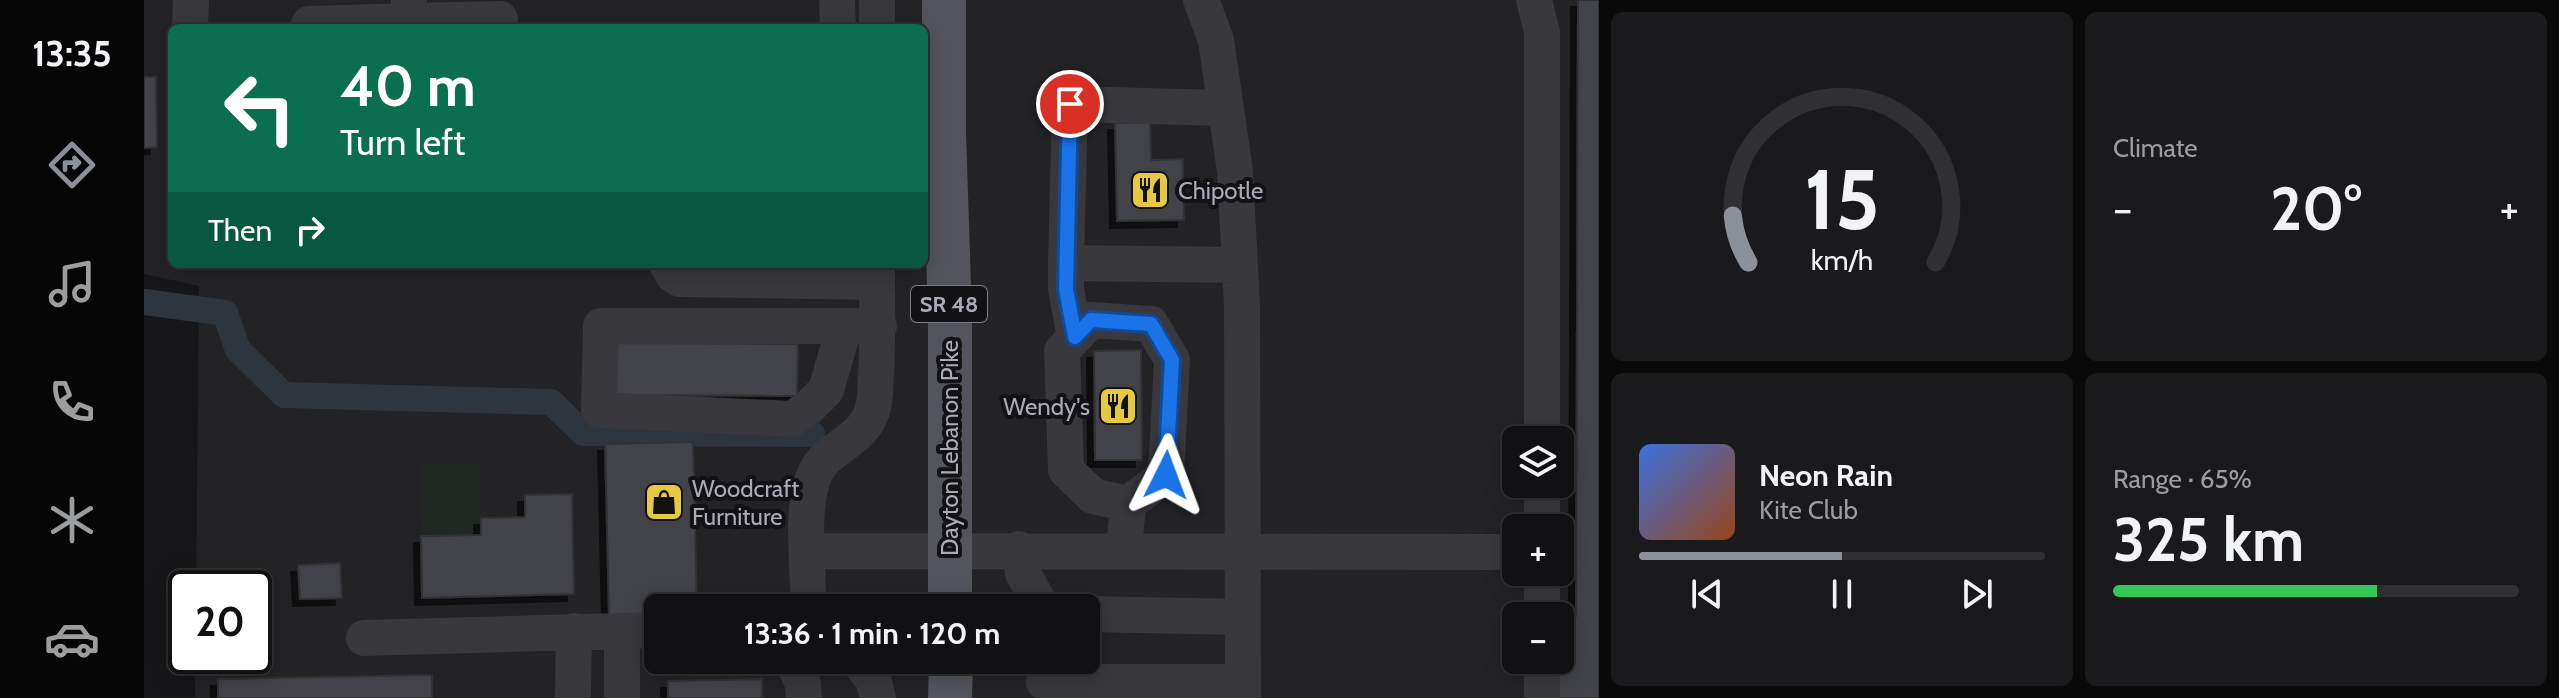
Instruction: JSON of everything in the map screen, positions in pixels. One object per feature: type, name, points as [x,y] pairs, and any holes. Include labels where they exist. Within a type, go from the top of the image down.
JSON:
[{"type":"main road","name":"Dayton Lebanon Pike","points":[[944,0],[944,149],[950,315],[950,594]]},
{"type":"main road","points":[[950,698],[951,674]]},
{"type":"lane","points":[[190,24],[191,0]]},
{"type":"lane","points":[[837,0],[838,24]]},
{"type":"lane","points":[[877,0],[877,24]]},
{"type":"lane","points":[[1044,680],[1243,690],[1240,265],[1235,171],[1216,40],[1201,0]]},
{"type":"lane","points":[[1534,0],[1542,32],[1542,426]]},
{"type":"lane","points":[[309,24],[409,11],[500,19]]},
{"type":"lane","points":[[1075,337],[1066,289],[1070,104],[1225,108]]},
{"type":"lane","points":[[1066,263],[1240,265]]},
{"type":"lane","points":[[669,268],[680,279],[877,273],[862,327],[826,390],[792,419],[599,410],[601,326],[862,327]]},
{"type":"lane","points":[[1124,550],[1128,504],[1166,475],[1172,360],[1151,324],[1091,320],[1062,351],[1066,470],[1093,496],[1128,504]]},
{"type":"lane","points":[[808,594],[808,491],[824,459],[855,438],[866,425],[873,409],[862,327]]},
{"type":"lane","points":[[1019,549],[1023,573],[1034,594]]},
{"type":"lane","points":[[808,551],[1502,552]]},
{"type":"lane","points":[[1100,614],[1243,617]]},
{"type":"lane","points":[[364,638],[644,630]]},
{"type":"lane","points":[[573,698],[574,631]]},
{"type":"lane","points":[[622,631],[622,698]]},
{"type":"lane","points":[[798,674],[804,698]]},
{"type":"lane","points":[[869,674],[878,698]]},
{"type":"lane","points":[[1542,674],[1542,698]]},
{"type":"shaded area","points":[[144,0],[1599,0],[1599,698],[195,698],[195,674],[272,674],[272,570],[196,570],[199,286],[144,274]]},
{"type":"shaded area","points":[[480,463],[481,535],[421,536],[420,464]]},
{"type":"building","points":[[1578,0],[1599,0],[1599,698],[1556,698],[1559,674],[1574,674],[1576,616]]},
{"type":"building","points":[[144,77],[156,77],[157,147],[144,148]]},
{"type":"building","name":"Chipotle","points":[[1150,122],[1151,160],[1183,159],[1184,220],[1117,221],[1115,123]]},
{"type":"building","points":[[612,343],[798,344],[797,396],[611,395]]},
{"type":"building","name":"Wendy's","points":[[1141,350],[1142,460],[1095,460],[1094,351]]},
{"type":"building","points":[[693,442],[697,594],[644,594],[644,614],[609,615],[605,444]]},
{"type":"building","points":[[572,494],[574,594],[422,598],[421,536],[481,535],[481,518],[525,517],[525,495]]},
{"type":"building","points":[[340,563],[342,598],[300,599],[298,565]]},
{"type":"building","points":[[432,675],[432,698],[218,698],[218,679]]},
{"type":"building","points":[[762,679],[762,698],[668,698],[668,681]]},
{"type":"waterway","points":[[144,302],[225,313],[238,350],[284,395],[551,402],[583,433],[812,434]]},
{"type":"place","name":"Chipotle","points":[[1150,190]]},
{"type":"place","name":"Wendy's","points":[[1118,406]]},
{"type":"place","name":"Woodcraft Furniture","points":[[664,502]]},
{"type":"route","points":[[1070,104],[1066,289],[1075,337],[1091,320],[1151,324],[1172,360],[1166,475]]}]
